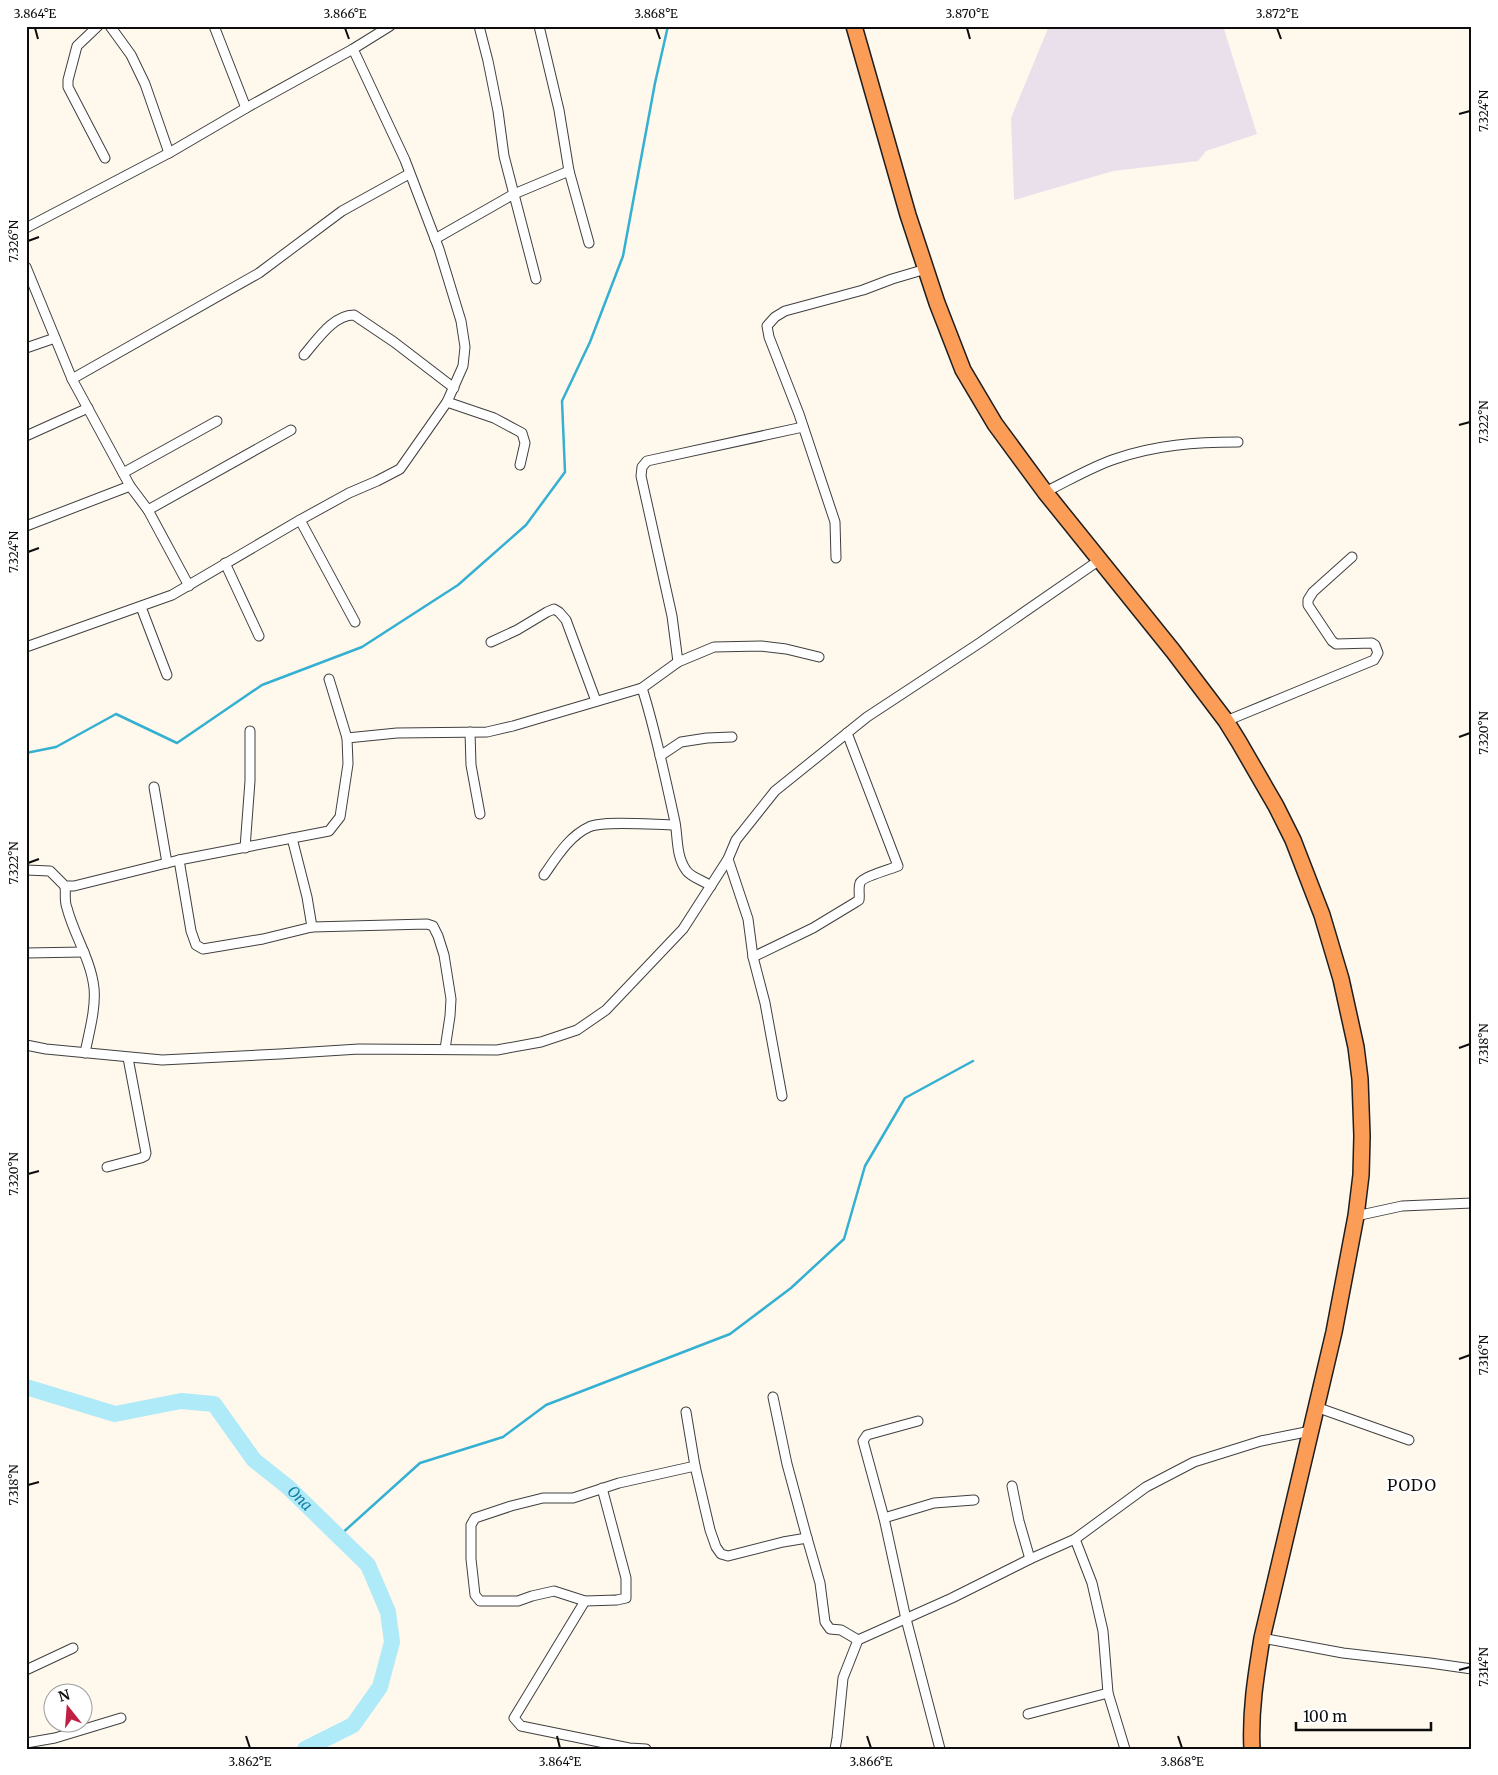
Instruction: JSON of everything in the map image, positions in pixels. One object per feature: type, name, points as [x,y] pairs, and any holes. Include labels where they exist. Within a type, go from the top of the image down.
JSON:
[{"type":"highway","points":[[854,26],[908,215],[940,312],[963,370],[995,424],[1045,492],[1101,559],[1226,721],[1273,800],[1293,840],[1322,915],[1341,979],[1356,1047],[1360,1079],[1361,1175],[1356,1216],[1334,1332],[1262,1638],[1255,1682],[1251,1729],[1252,1749]]},
{"type":"street","points":[[98,26],[77,46],[68,80],[68,87],[105,158]]},
{"type":"street","points":[[110,26],[131,55],[145,84],[169,153]]},
{"type":"street","points":[[214,26],[246,108]]},
{"type":"street","points":[[26,228],[169,153],[353,49],[390,26]]},
{"type":"street","points":[[479,26],[498,111],[504,156],[536,279]]},
{"type":"street","points":[[539,26],[559,110],[569,171],[589,243]]},
{"type":"street","points":[[26,647],[172,595],[300,520],[349,493],[400,469],[448,402],[463,366],[465,347],[461,321],[435,239],[405,160],[353,49]]},
{"type":"street","points":[[435,239],[514,194],[569,171]]},
{"type":"street","points":[[72,379],[259,273],[342,211],[409,174]]},
{"type":"street","points":[[26,267],[72,379],[130,486],[148,510],[189,586]]},
{"type":"street","points":[[836,558],[835,522],[803,427],[769,337],[767,326],[775,317],[786,311],[863,290],[892,278],[926,269]]},
{"type":"street","points":[[304,355],[337,319],[346,315],[354,315],[394,342],[454,388]]},
{"type":"street","points":[[26,348],[55,338]]},
{"type":"street","points":[[448,402],[494,418],[522,433],[525,443],[520,464]]},
{"type":"street","points":[[26,436],[88,408]]},
{"type":"street","points":[[123,473],[217,421]]},
{"type":"street","points":[[678,662],[672,616],[642,476],[642,467],[647,461],[803,427]]},
{"type":"street","points":[[148,510],[291,430]]},
{"type":"street","points":[[1045,492],[1115,459],[1153,449],[1197,442],[1238,442]]},
{"type":"street","points":[[26,526],[130,486]]},
{"type":"street","points":[[300,520],[356,622]]},
{"type":"street","points":[[1226,721],[1374,660],[1377,657],[1378,653],[1375,645],[1372,643],[1362,642],[1341,645],[1332,642],[1308,605],[1308,600],[1313,592],[1352,557]]},
{"type":"street","points":[[26,1045],[46,1049],[162,1060],[359,1048],[497,1050],[541,1042],[577,1030],[606,1010],[632,985],[683,929],[728,859],[736,840],[774,791],[867,717],[981,642],[1101,559]]},
{"type":"street","points":[[225,563],[259,636]]},
{"type":"street","points":[[141,607],[167,675]]},
{"type":"street","points":[[491,642],[517,630],[547,612],[554,610],[559,612],[566,620],[596,701]]},
{"type":"street","points":[[347,738],[397,732],[487,732],[513,726],[642,688],[678,662],[714,647],[761,646],[786,649],[819,657]]},
{"type":"street","points":[[65,886],[84,884],[178,860],[329,831],[340,817],[348,764],[347,738],[329,679]]},
{"type":"street","points":[[642,688],[660,756],[675,825],[678,852],[686,871],[711,886]]},
{"type":"street","points":[[245,848],[250,781],[250,731]]},
{"type":"street","points":[[470,732],[471,765],[480,814]]},
{"type":"street","points":[[753,957],[813,928],[860,900],[859,886],[863,879],[898,866],[847,732]]},
{"type":"street","points":[[660,756],[682,742],[732,737]]},
{"type":"street","points":[[154,787],[167,863]]},
{"type":"street","points":[[544,875],[559,853],[577,835],[590,826],[602,824],[675,825]]},
{"type":"street","points":[[292,838],[312,927]]},
{"type":"street","points":[[728,859],[748,919],[753,957],[765,1003],[782,1096]]},
{"type":"street","points":[[178,860],[192,931],[196,945],[203,949],[263,939],[312,927],[427,924],[434,926],[444,955],[451,999],[445,1049]]},
{"type":"street","points":[[26,870],[50,871],[65,886],[66,906],[84,952],[94,986],[86,1052]]},
{"type":"street","points":[[26,953],[84,952]]},
{"type":"street","points":[[108,1167],[141,1158],[146,1153],[128,1058]]},
{"type":"street","points":[[1356,1216],[1402,1206],[1472,1203]]},
{"type":"street","points":[[773,1397],[787,1464],[820,1583],[825,1622],[830,1629],[841,1630],[858,1640]]},
{"type":"street","points":[[1316,1407],[1409,1440]]},
{"type":"street","points":[[686,1412],[694,1466],[710,1530],[716,1547],[721,1554],[728,1556],[782,1542],[808,1538]]},
{"type":"street","points":[[918,1421],[867,1434],[863,1441],[884,1518],[906,1619],[940,1749]]},
{"type":"street","points":[[835,1749],[843,1678],[858,1640],[1075,1539],[1146,1487],[1194,1462],[1261,1441],[1311,1431]]},
{"type":"street","points":[[602,1488],[626,1578],[626,1598],[585,1602],[554,1591],[532,1596],[518,1602],[480,1601],[476,1594],[471,1559],[470,1525],[475,1518],[543,1498],[573,1498],[602,1488],[619,1483],[694,1466]]},
{"type":"street","points":[[1012,1486],[1019,1522],[1030,1559]]},
{"type":"street","points":[[884,1518],[934,1503],[974,1500]]},
{"type":"street","points":[[1075,1539],[1092,1584],[1103,1631],[1108,1693],[1125,1749]]},
{"type":"street","points":[[585,1602],[514,1718],[521,1726],[629,1748],[646,1749]]},
{"type":"street","points":[[1262,1638],[1343,1653],[1472,1669]]},
{"type":"street","points":[[26,1670],[74,1648]]},
{"type":"street","points":[[1028,1714],[1108,1693]]},
{"type":"street","points":[[26,1744],[55,1738],[121,1718]]},
{"type":"shaded area","points":[[1049,26],[1223,26],[1257,134],[1206,151],[1198,161],[1113,171],[1014,200],[1011,118]]},
{"type":"waterway","points":[[26,753],[56,747],[116,714],[177,743],[262,685],[362,647],[458,585],[526,525],[565,472],[562,401],[590,342],[623,256],[655,83],[668,26]]},
{"type":"waterway","points":[[339,1536],[420,1463],[503,1437],[546,1405],[730,1334],[791,1288],[844,1239],[865,1166],[905,1098],[973,1061]]},
{"type":"waterway","name":"Ona","points":[[26,1387],[115,1414],[181,1401],[214,1404],[254,1460],[288,1487],[368,1565],[388,1612],[392,1642],[380,1687],[353,1725],[305,1749]]},
{"type":"district","name":"PODO","points":[[1412,1485]]}]
